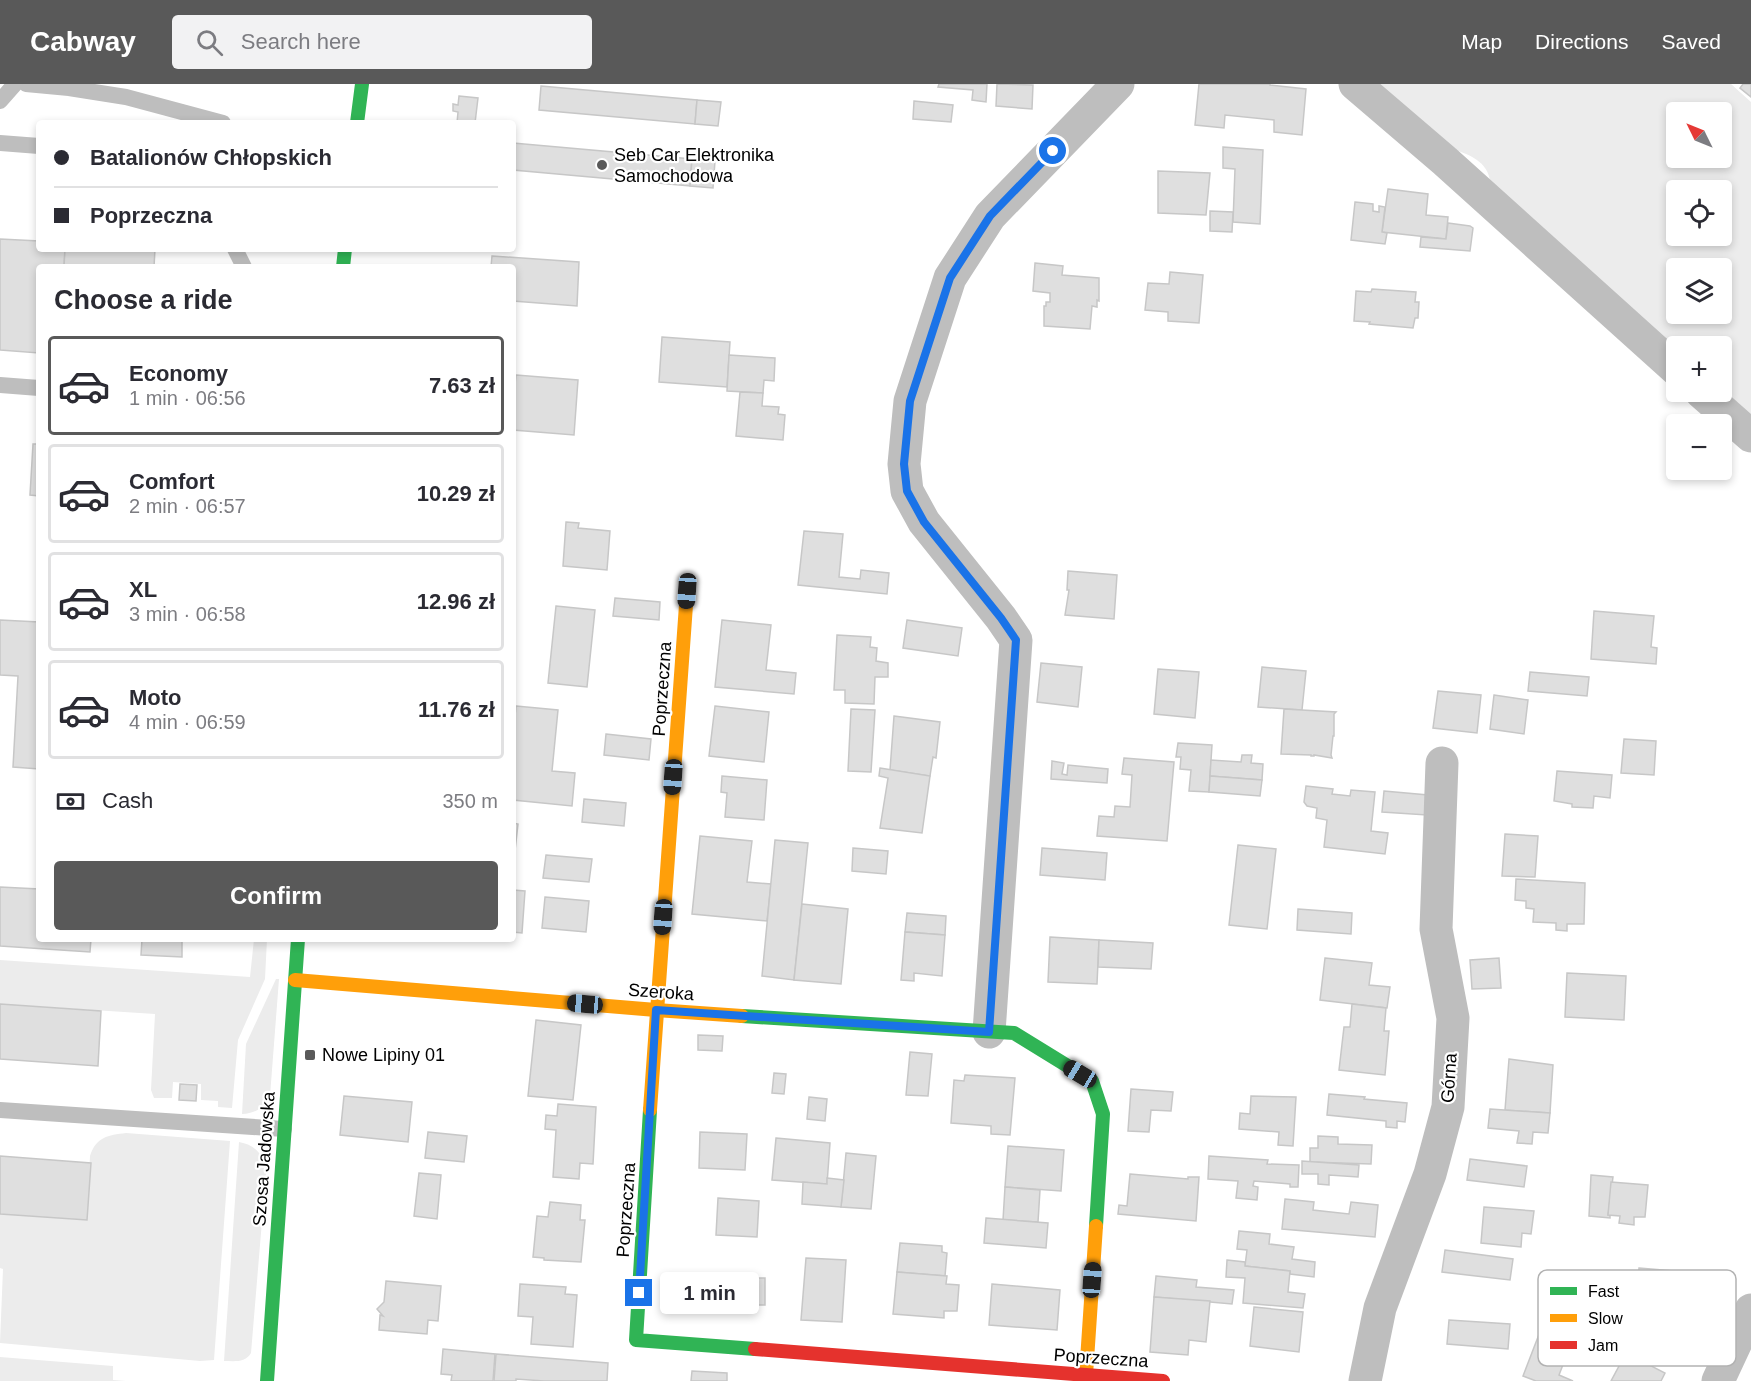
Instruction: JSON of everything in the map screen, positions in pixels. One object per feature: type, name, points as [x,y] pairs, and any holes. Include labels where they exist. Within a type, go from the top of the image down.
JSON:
[{"type":"street","points":[[357,120],[363,84]]},
{"type":"street","points":[[989,1032],[1016,640],[924,522],[907,491],[904,464],[910,401],[950,278],[990,216],[1118,84]]},
{"type":"street","points":[[1355,84],[1445,161],[1666,360]]},
{"type":"street","points":[[1712,402],[1751,436]]},
{"type":"street","name":"Poprzeczna","points":[[687,591],[656,1010],[636,1340],[1107,1379],[1163,1381]]},
{"type":"street","name":"Górna","points":[[1365,1381],[1380,1308],[1430,1174],[1448,1107],[1453,1018],[1436,929],[1442,763]]},
{"type":"street","name":"Szosa Jadowska","points":[[267,1381],[297,942]]},
{"type":"street","name":"Szeroka","points":[[294,980],[656,1010],[1014,1033],[1092,1081],[1103,1114],[1086,1376]]},
{"type":"street","points":[[1736,1342],[1751,1310]]},
{"type":"street","points":[[1718,1381],[1725,1366]]},
{"type":"lane","points":[[0,101],[15,84]]},
{"type":"lane","points":[[26,84],[119,90],[214,120]]},
{"type":"lane","points":[[0,143],[36,146]]},
{"type":"lane","points":[[0,385],[36,388]]},
{"type":"lane","points":[[0,1110],[284,1130]]},
{"type":"shaded area","points":[[1372,84],[1731,84],[1751,102],[1751,422],[1732,402],[1732,336],[1666,336],[1666,347],[1490,181],[1482,164],[1465,153],[1452,149]]},
{"type":"shaded area","points":[[254,942],[267,942],[265,979],[238,1040],[232,1108],[218,1107],[218,1101],[201,1100],[201,1084],[173,1082],[172,1098],[154,1098],[151,1090],[155,1014],[0,1004],[0,960],[250,977]]},
{"type":"shaded area","points":[[276,979],[279,979],[270,1096],[259,1109],[242,1114],[246,1044]]},
{"type":"shaded area","points":[[126,1133],[230,1141],[214,1360],[200,1361],[0,1343],[3,1269],[0,1268],[0,1214],[87,1220],[90,1156],[99,1141]]},
{"type":"shaded area","points":[[239,1142],[245,1143],[258,1152],[264,1161],[266,1173],[251,1353],[243,1360],[224,1361]]},
{"type":"shaded area","points":[[0,1357],[113,1366],[113,1380],[126,1381],[0,1381]]},
{"type":"building","points":[[939,84],[987,84],[986,102],[972,100],[973,90],[938,87]]},
{"type":"building","points":[[997,84],[1033,85],[1032,109],[996,106]]},
{"type":"building","points":[[1199,84],[1270,84],[1306,89],[1302,135],[1274,132],[1274,120],[1225,115],[1224,128],[1195,125]]},
{"type":"building","points":[[1743,84],[1751,84],[1751,97],[1740,88]]},
{"type":"building","points":[[541,86],[697,100],[695,124],[539,110]]},
{"type":"building","points":[[459,96],[478,98],[475,120],[457,120],[458,112],[453,111],[453,104],[458,105]]},
{"type":"building","points":[[697,100],[721,102],[718,126],[695,124]]},
{"type":"building","points":[[914,101],[953,105],[951,122],[913,119]]},
{"type":"building","name":"Seb Car Elektronika Samochodowa","points":[[516,143],[692,159],[690,186],[516,170]]},
{"type":"building","points":[[1223,147],[1263,150],[1260,224],[1233,222],[1235,169],[1223,168]]},
{"type":"building","points":[[692,159],[715,161],[713,188],[690,186]]},
{"type":"building","points":[[1158,171],[1210,173],[1206,215],[1158,213]]},
{"type":"building","points":[[1388,189],[1428,194],[1426,215],[1448,217],[1446,239],[1382,232]]},
{"type":"building","points":[[1355,202],[1373,204],[1373,211],[1379,212],[1379,206],[1385,207],[1382,232],[1387,233],[1385,244],[1351,240]]},
{"type":"building","points":[[1210,211],[1233,212],[1232,232],[1210,231]]},
{"type":"building","points":[[1448,223],[1473,228],[1470,251],[1420,247],[1421,237],[1446,239]]},
{"type":"building","points":[[0,239],[36,241],[36,252],[65,252],[64,264],[36,264],[36,353],[0,350]]},
{"type":"building","points":[[65,252],[155,252],[154,264],[64,264]]},
{"type":"building","points":[[492,256],[579,262],[577,306],[516,301],[516,264],[491,264]]},
{"type":"building","points":[[1035,263],[1063,266],[1062,275],[1099,278],[1099,301],[1097,300],[1097,307],[1092,306],[1090,329],[1044,326],[1044,306],[1046,302],[1050,302],[1050,293],[1033,291]]},
{"type":"building","points":[[1170,272],[1203,275],[1199,323],[1168,321],[1168,312],[1145,310],[1148,283],[1169,284]]},
{"type":"building","points":[[1372,289],[1416,292],[1415,302],[1419,302],[1418,318],[1415,318],[1413,328],[1354,321],[1356,291],[1371,292]]},
{"type":"building","points":[[662,337],[730,342],[727,387],[659,382]]},
{"type":"building","points":[[729,355],[775,358],[774,381],[764,380],[763,393],[727,391]]},
{"type":"building","points":[[516,375],[578,380],[574,435],[516,430]]},
{"type":"building","points":[[740,392],[763,393],[762,406],[779,407],[778,414],[785,415],[783,440],[736,436]]},
{"type":"building","points":[[33,444],[36,444],[36,496],[30,495]]},
{"type":"building","points":[[566,522],[579,523],[578,528],[610,531],[607,570],[563,566]]},
{"type":"building","points":[[804,531],[843,534],[839,577],[860,579],[861,570],[889,573],[887,594],[798,585]]},
{"type":"building","points":[[1068,571],[1117,575],[1114,619],[1065,615],[1069,590],[1067,590]]},
{"type":"building","points":[[615,598],[660,602],[659,620],[613,616]]},
{"type":"building","points":[[556,606],[595,610],[587,687],[548,683]]},
{"type":"building","points":[[1594,611],[1654,616],[1651,647],[1657,648],[1656,664],[1591,659]]},
{"type":"building","points":[[0,620],[36,622],[36,769],[13,767],[18,676],[0,675]]},
{"type":"building","points":[[722,620],[771,625],[766,670],[796,673],[794,694],[715,687]]},
{"type":"building","points":[[907,620],[962,628],[958,656],[903,648]]},
{"type":"building","points":[[837,635],[871,637],[870,647],[877,648],[876,661],[888,663],[888,677],[875,677],[874,704],[845,703],[845,690],[834,690]]},
{"type":"building","points":[[1041,663],[1082,667],[1078,707],[1037,702]]},
{"type":"building","points":[[1262,667],[1306,671],[1302,710],[1258,707]]},
{"type":"building","points":[[1158,669],[1199,672],[1195,718],[1154,714]]},
{"type":"building","points":[[1530,672],[1589,677],[1587,696],[1528,691]]},
{"type":"building","points":[[1438,691],[1481,695],[1477,733],[1433,728]]},
{"type":"building","points":[[1494,695],[1528,700],[1524,734],[1490,729]]},
{"type":"building","points":[[516,706],[558,710],[552,771],[575,773],[572,806],[516,800]]},
{"type":"building","points":[[715,706],[769,712],[764,762],[709,756]]},
{"type":"building","points":[[851,709],[875,710],[871,772],[848,771]]},
{"type":"building","points":[[1284,709],[1336,712],[1334,714],[1332,758],[1281,754]]},
{"type":"building","points":[[894,716],[940,722],[936,758],[933,757],[930,776],[890,770]]},
{"type":"building","points":[[606,734],[651,739],[649,760],[604,755]]},
{"type":"building","points":[[1624,739],[1656,741],[1654,775],[1621,773]]},
{"type":"building","points":[[1178,743],[1212,745],[1209,792],[1189,791],[1191,770],[1180,769],[1181,757],[1176,757]]},
{"type":"building","points":[[1242,755],[1252,755],[1251,763],[1263,764],[1262,780],[1210,776],[1211,760],[1241,762]]},
{"type":"building","points":[[1124,758],[1174,762],[1167,841],[1097,836],[1099,816],[1114,817],[1115,806],[1130,807],[1132,775],[1122,774]]},
{"type":"building","points":[[1052,761],[1064,763],[1062,774],[1067,775],[1068,765],[1108,769],[1107,783],[1051,779]]},
{"type":"building","points":[[880,768],[930,776],[922,833],[880,828],[888,778],[879,776]]},
{"type":"building","points":[[1557,771],[1612,775],[1610,798],[1594,796],[1593,808],[1572,807],[1572,804],[1554,801]]},
{"type":"building","points":[[722,776],[767,780],[764,820],[725,817],[727,793],[721,792]]},
{"type":"building","points":[[1210,776],[1262,780],[1260,796],[1209,792]]},
{"type":"building","points":[[1306,786],[1333,789],[1332,794],[1350,796],[1351,790],[1375,792],[1371,831],[1388,833],[1385,854],[1324,847],[1327,820],[1316,818],[1317,808],[1307,806],[1304,802]]},
{"type":"building","points":[[1384,791],[1428,795],[1427,815],[1382,812]]},
{"type":"building","points":[[584,799],[626,803],[624,826],[582,822]]},
{"type":"building","points":[[1505,834],[1538,836],[1535,877],[1502,876]]},
{"type":"building","points":[[700,836],[752,841],[747,882],[771,884],[767,921],[692,914]]},
{"type":"building","points":[[775,840],[808,843],[794,980],[762,976]]},
{"type":"building","points":[[1238,845],[1276,849],[1267,929],[1229,925]]},
{"type":"building","points":[[853,848],[888,851],[886,874],[852,871]]},
{"type":"building","points":[[1042,848],[1107,853],[1105,880],[1040,875]]},
{"type":"building","points":[[546,855],[592,859],[589,882],[543,878]]},
{"type":"building","points":[[1516,879],[1585,883],[1584,924],[1567,924],[1567,931],[1556,930],[1556,923],[1533,922],[1534,909],[1526,908],[1526,901],[1515,900]]},
{"type":"building","points":[[0,887],[36,889],[36,942],[91,942],[90,952],[0,946]]},
{"type":"building","points":[[516,890],[525,891],[522,933],[516,932]]},
{"type":"building","points":[[545,897],[589,901],[586,932],[542,928]]},
{"type":"building","points":[[802,904],[848,909],[841,984],[794,980]]},
{"type":"building","points":[[1298,909],[1352,913],[1351,934],[1297,930]]},
{"type":"building","points":[[907,913],[946,916],[945,935],[905,932]]},
{"type":"building","points":[[905,932],[945,935],[942,976],[914,973],[914,981],[901,980]]},
{"type":"building","points":[[1050,937],[1099,940],[1097,984],[1048,982]]},
{"type":"building","points":[[1099,940],[1153,943],[1151,969],[1098,967]]},
{"type":"building","points":[[142,942],[182,942],[182,957],[141,955]]},
{"type":"building","points":[[1325,958],[1372,963],[1369,985],[1390,987],[1387,1008],[1320,1000]]},
{"type":"building","points":[[1499,958],[1501,988],[1472,989],[1470,960]]},
{"type":"building","points":[[1567,973],[1626,976],[1624,1020],[1565,1017]]},
{"type":"building","points":[[0,1004],[101,1011],[98,1066],[0,1059]]},
{"type":"building","points":[[1352,1004],[1386,1008],[1384,1031],[1389,1031],[1385,1075],[1339,1070],[1344,1027],[1350,1027]]},
{"type":"building","points":[[536,1020],[581,1025],[573,1100],[528,1096]]},
{"type":"building","points":[[698,1035],[723,1036],[722,1051],[698,1050]]},
{"type":"building","points":[[910,1052],[932,1054],[928,1096],[906,1095]]},
{"type":"building","points":[[1509,1059],[1553,1065],[1550,1113],[1505,1110]]},
{"type":"building","points":[[774,1073],[786,1074],[784,1094],[772,1093]]},
{"type":"building","points":[[965,1075],[1015,1078],[1010,1135],[991,1134],[991,1126],[951,1123],[954,1080],[964,1081]]},
{"type":"building","points":[[180,1084],[197,1085],[196,1101],[179,1100]]},
{"type":"building","points":[[1131,1089],[1173,1092],[1171,1111],[1151,1110],[1149,1132],[1128,1131]]},
{"type":"building","points":[[1329,1094],[1407,1103],[1405,1122],[1397,1121],[1397,1128],[1386,1127],[1386,1121],[1327,1115]]},
{"type":"building","points":[[344,1096],[412,1102],[408,1142],[340,1135]]},
{"type":"building","points":[[1251,1096],[1296,1097],[1293,1146],[1278,1145],[1279,1132],[1239,1129],[1240,1113],[1250,1114]]},
{"type":"building","points":[[809,1097],[827,1099],[825,1121],[807,1119]]},
{"type":"building","points":[[558,1104],[596,1107],[593,1164],[580,1163],[579,1179],[553,1177],[556,1130],[545,1129],[546,1115],[557,1116]]},
{"type":"building","points":[[1490,1109],[1550,1113],[1548,1133],[1533,1132],[1532,1144],[1517,1143],[1519,1131],[1488,1128]]},
{"type":"building","points":[[428,1132],[467,1136],[464,1162],[425,1158]]},
{"type":"building","points":[[700,1132],[747,1134],[745,1170],[699,1168]]},
{"type":"building","points":[[1318,1136],[1338,1137],[1338,1144],[1372,1145],[1371,1164],[1310,1162],[1310,1148],[1318,1148]]},
{"type":"building","points":[[776,1138],[830,1143],[827,1184],[772,1180]]},
{"type":"building","points":[[1008,1146],[1064,1150],[1061,1191],[1005,1187]]},
{"type":"building","points":[[846,1153],[876,1156],[871,1209],[841,1207]]},
{"type":"building","points":[[0,1156],[91,1163],[87,1220],[0,1214]]},
{"type":"building","points":[[1209,1156],[1268,1160],[1267,1164],[1299,1165],[1298,1187],[1290,1187],[1290,1184],[1254,1181],[1253,1186],[1258,1187],[1257,1200],[1236,1198],[1238,1181],[1208,1179]]},
{"type":"building","points":[[1470,1159],[1527,1166],[1524,1187],[1467,1180]]},
{"type":"building","points":[[1302,1161],[1359,1165],[1358,1177],[1329,1175],[1329,1185],[1318,1184],[1318,1174],[1302,1174]]},
{"type":"building","points":[[419,1173],[441,1175],[437,1219],[414,1216]]},
{"type":"building","points":[[1130,1174],[1188,1179],[1188,1177],[1199,1177],[1196,1221],[1118,1214],[1119,1205],[1127,1206]]},
{"type":"building","points":[[1591,1175],[1613,1177],[1608,1215],[1610,1218],[1589,1216]]},
{"type":"building","points":[[827,1178],[844,1180],[841,1207],[802,1204],[803,1182],[827,1184]]},
{"type":"building","points":[[1611,1182],[1648,1185],[1645,1217],[1634,1217],[1634,1225],[1619,1223],[1620,1216],[1608,1215]]},
{"type":"building","points":[[1005,1187],[1040,1190],[1038,1222],[1003,1220]]},
{"type":"building","points":[[718,1198],[759,1201],[757,1237],[716,1235]]},
{"type":"building","points":[[1285,1199],[1314,1202],[1313,1210],[1349,1214],[1351,1202],[1378,1205],[1375,1237],[1282,1229]]},
{"type":"building","points":[[550,1202],[581,1205],[580,1220],[585,1220],[581,1262],[544,1260],[544,1258],[533,1257],[537,1216],[548,1217]]},
{"type":"building","points":[[1484,1207],[1534,1211],[1531,1234],[1522,1233],[1521,1247],[1481,1243]]},
{"type":"building","points":[[986,1218],[1048,1223],[1046,1248],[984,1243]]},
{"type":"building","points":[[1239,1231],[1270,1234],[1269,1244],[1294,1247],[1292,1259],[1315,1262],[1314,1277],[1290,1274],[1290,1271],[1245,1266],[1247,1250],[1237,1249]]},
{"type":"building","points":[[900,1243],[942,1246],[942,1252],[947,1253],[945,1276],[897,1272]]},
{"type":"building","points":[[1445,1250],[1513,1259],[1510,1280],[1442,1272]]},
{"type":"building","points":[[806,1258],[846,1260],[842,1322],[801,1320]]},
{"type":"building","points":[[1227,1260],[1245,1262],[1245,1266],[1290,1271],[1288,1292],[1305,1294],[1303,1308],[1243,1303],[1245,1278],[1226,1277]]},
{"type":"building","points":[[1639,1268],[1662,1270],[1639,1270]]},
{"type":"building","points":[[897,1272],[947,1276],[946,1284],[959,1285],[957,1311],[944,1311],[944,1318],[893,1314]]},
{"type":"building","points":[[1156,1276],[1197,1280],[1196,1287],[1234,1290],[1232,1304],[1154,1297]]},
{"type":"building","points":[[739,1278],[765,1278],[765,1305],[738,1305]]},
{"type":"building","points":[[386,1281],[441,1286],[438,1321],[428,1320],[427,1334],[379,1330],[380,1315],[383,1316],[377,1309],[384,1302]]},
{"type":"building","points":[[520,1284],[566,1287],[565,1294],[577,1295],[573,1347],[531,1344],[533,1317],[518,1316]]},
{"type":"building","points":[[992,1284],[1060,1290],[1057,1330],[989,1325]]},
{"type":"building","points":[[1154,1297],[1210,1301],[1206,1342],[1189,1340],[1188,1355],[1150,1352]]},
{"type":"building","points":[[1254,1307],[1303,1312],[1299,1352],[1250,1346]]},
{"type":"building","points":[[1449,1320],[1510,1324],[1508,1349],[1447,1344]]},
{"type":"building","points":[[1538,1337],[1538,1366],[1562,1366],[1559,1375],[1573,1381],[1536,1381],[1523,1376]]},
{"type":"building","points":[[443,1349],[495,1354],[493,1381],[451,1381],[452,1375],[441,1374]]},
{"type":"building","points":[[496,1354],[608,1363],[607,1381],[516,1379],[516,1381],[494,1381]]},
{"type":"building","points":[[1619,1366],[1651,1366],[1665,1373],[1661,1381],[1611,1381]]},
{"type":"building","points":[[692,1371],[727,1373],[727,1381],[691,1381]]},
{"type":"traffic: fast","points":[[357,120],[362,84]]},
{"type":"traffic: fast","points":[[343,264],[345,252]]},
{"type":"traffic: fast","points":[[267,1381],[298,942]]},
{"type":"traffic: fast","points":[[742,1016],[1014,1033],[1092,1081],[1103,1114],[1096,1226]]},
{"type":"traffic: fast","points":[[650,1110],[636,1340],[755,1349]]},
{"type":"traffic: slow","points":[[650,1110],[687,591]]},
{"type":"traffic: slow","points":[[295,980],[742,1016]]},
{"type":"traffic: slow","points":[[1086,1375],[1096,1226]]},
{"type":"traffic: jam","points":[[755,1349],[1163,1381]]},
{"type":"place","name":"Seb Car Elektronika Samochodowa","points":[[602,165]]},
{"type":"place","name":"Nowe Lipiny 01","points":[[310,1055]]},
{"type":"route","points":[[639,1293],[656,1010],[989,1032],[1016,640],[924,522],[907,491],[904,464],[910,401],[950,278],[990,216],[1053,151]]}]
